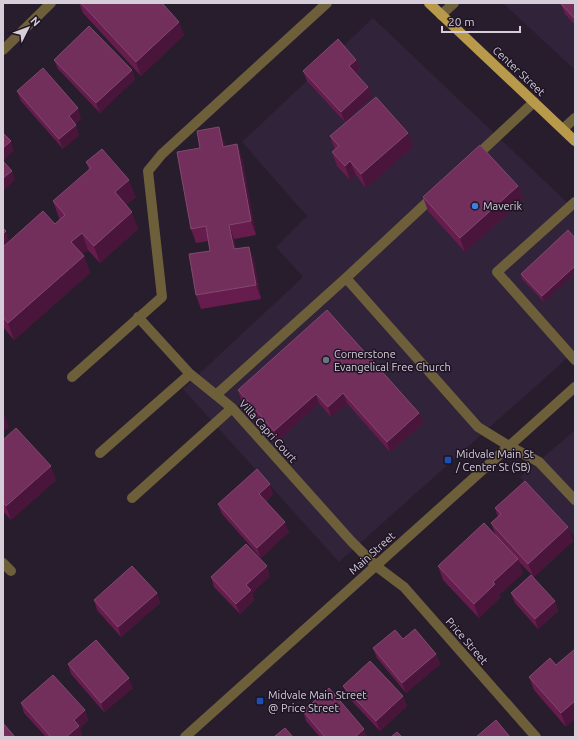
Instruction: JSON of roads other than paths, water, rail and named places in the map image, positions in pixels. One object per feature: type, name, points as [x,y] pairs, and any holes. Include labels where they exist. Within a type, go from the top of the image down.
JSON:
[{"type":"main road","name":"Center Street","points":[[429,3],[575,141]]},
{"type":"street","points":[[3,50],[51,3]]},
{"type":"street","points":[[72,377],[162,297],[148,171],[162,154],[327,3]]},
{"type":"street","points":[[441,15],[454,3]]},
{"type":"street","points":[[466,166],[534,102]]},
{"type":"street","points":[[563,129],[575,118]]},
{"type":"street","points":[[216,395],[444,187]]},
{"type":"street","points":[[575,202],[497,272],[575,360]]},
{"type":"street","points":[[346,278],[478,427],[539,462],[575,500]]},
{"type":"street","name":"Villa Capri Court","points":[[138,317],[190,374],[232,408],[351,541],[376,566]]},
{"type":"street","points":[[100,453],[190,374]]},
{"type":"street","name":"Main Street","points":[[185,737],[575,387]]},
{"type":"street","points":[[132,498],[232,408]]},
{"type":"street","points":[[3,563],[11,571]]},
{"type":"street","name":"Price Street","points":[[376,566],[404,587],[536,737]]},
{"type":"place","name":"Maverik","points":[[475,206]]},
{"type":"place","name":"Cornerstone Evangelical Free Church","points":[[326,360]]},
{"type":"place","name":"Midvale Main St / Center St (SB)","points":[[448,460]]},
{"type":"place","name":"Midvale Main Street @ Price Street","points":[[260,701]]}]
